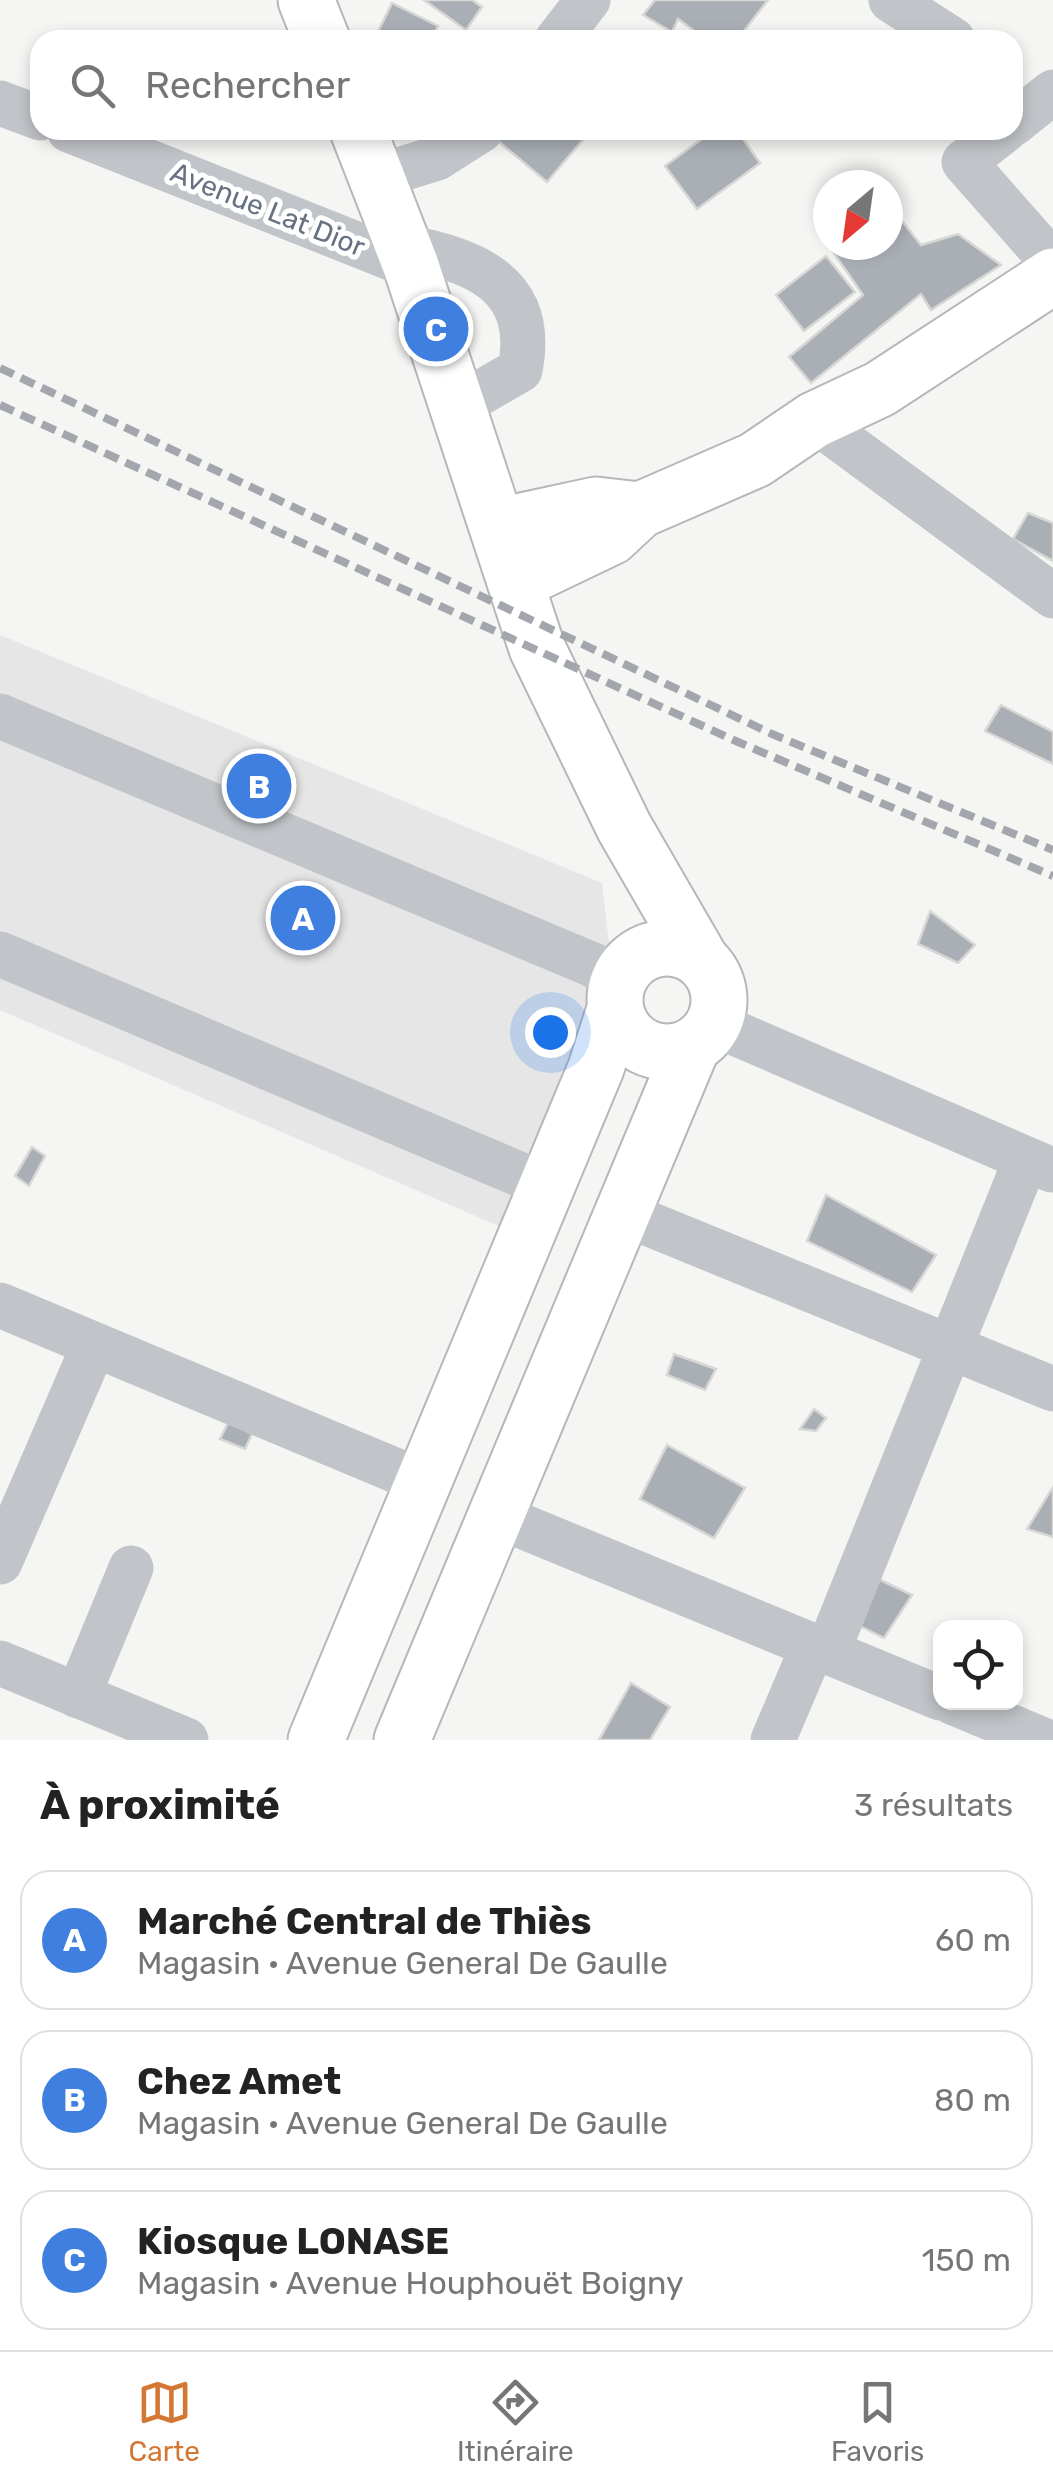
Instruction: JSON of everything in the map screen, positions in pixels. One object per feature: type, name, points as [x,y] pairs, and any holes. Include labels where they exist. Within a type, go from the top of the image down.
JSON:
[{"type":"main road","points":[[306,0],[318,30]]},
{"type":"main road","points":[[367,154],[408,256],[537,648],[624,827],[718,990],[703,1035],[620,1212],[402,1740]]},
{"type":"main road","points":[[517,582],[611,537],[640,510],[754,460],[814,420],[880,390],[1046,286]]},
{"type":"main road","points":[[498,526],[596,505],[640,510]]},
{"type":"main road","points":[[624,827],[621,984],[630,1038],[644,1048],[660,1052],[703,1035]]},
{"type":"main road","points":[[316,1740],[596,1068],[621,984],[645,952],[674,948],[701,960]]},
{"type":"street","points":[[565,30],[588,0]]},
{"type":"street","points":[[0,102],[30,114]]},
{"type":"street","name":"Avenue Lat Dior","points":[[96,140],[408,256],[456,256],[490,278],[512,300],[526,338],[520,370],[458,406]]},
{"type":"street","points":[[367,154],[436,158],[465,140]]},
{"type":"street","points":[[992,140],[964,162],[1046,286]]},
{"type":"street","points":[[814,420],[1053,596]]},
{"type":"street","points":[[0,716],[593,964],[621,984]]},
{"type":"street","points":[[0,954],[547,1186]]},
{"type":"street","points":[[703,1035],[1040,1164],[952,1348],[821,1648],[773,1740]]},
{"type":"street","points":[[620,1212],[1053,1389]]},
{"type":"street","points":[[0,1305],[424,1482]]},
{"type":"street","points":[[0,1562],[94,1345]]},
{"type":"street","points":[[495,1515],[933,1695]]},
{"type":"street","points":[[78,1696],[131,1568]]},
{"type":"street","points":[[0,1664],[186,1740]]},
{"type":"street","points":[[971,1710],[1043,1740]]},
{"type":"shaded area","points":[[0,635],[602,883],[610,952],[501,1227],[0,1010]]},
{"type":"building","points":[[424,0],[472,0],[482,7],[466,30]]},
{"type":"building","points":[[655,0],[768,0],[745,30],[693,30],[678,19],[673,30],[669,30],[643,15]]},
{"type":"building","points":[[392,3],[438,26],[436,30],[379,30]]},
{"type":"building","points":[[499,140],[583,140],[547,182]]},
{"type":"building","points":[[700,140],[744,140],[760,163],[697,209],[665,166]]},
{"type":"building","points":[[903,222],[921,245],[958,234],[1001,265],[931,310],[921,294],[811,383],[789,357],[863,295],[839,260],[903,260]]},
{"type":"building","points":[[821,260],[829,260],[855,292],[804,331],[776,295]]},
{"type":"building","points":[[1028,513],[1053,523],[1053,561],[1013,539]]},
{"type":"building","points":[[1001,705],[1053,732],[1053,764],[985,731]]},
{"type":"building","points":[[930,911],[975,945],[958,963],[918,944]]},
{"type":"building","points":[[32,1147],[45,1156],[29,1186],[15,1176]]},
{"type":"building","points":[[826,1195],[936,1255],[912,1292],[807,1241]]},
{"type":"building","points":[[674,1354],[716,1369],[705,1390],[667,1375]]},
{"type":"building","points":[[814,1409],[826,1418],[816,1431],[800,1429]]},
{"type":"building","points":[[229,1421],[252,1434],[245,1449],[220,1439]]},
{"type":"building","points":[[667,1445],[745,1488],[714,1538],[640,1499]]},
{"type":"building","points":[[1053,1487],[1053,1537],[1027,1529]]},
{"type":"building","points":[[864,1572],[912,1595],[884,1638],[844,1618]]},
{"type":"building","points":[[631,1683],[670,1707],[650,1740],[599,1740]]},
{"type":"railway","points":[[0,368],[772,734],[1053,850]]},
{"type":"railway","points":[[0,405],[738,742],[1053,876]]},
{"type":"place","name":"Kiosque LONASE","points":[[436,329]]},
{"type":"place","name":"Chez Amet","points":[[259,786]]},
{"type":"place","name":"Marché Central de Thiès","points":[[303,918]]}]
